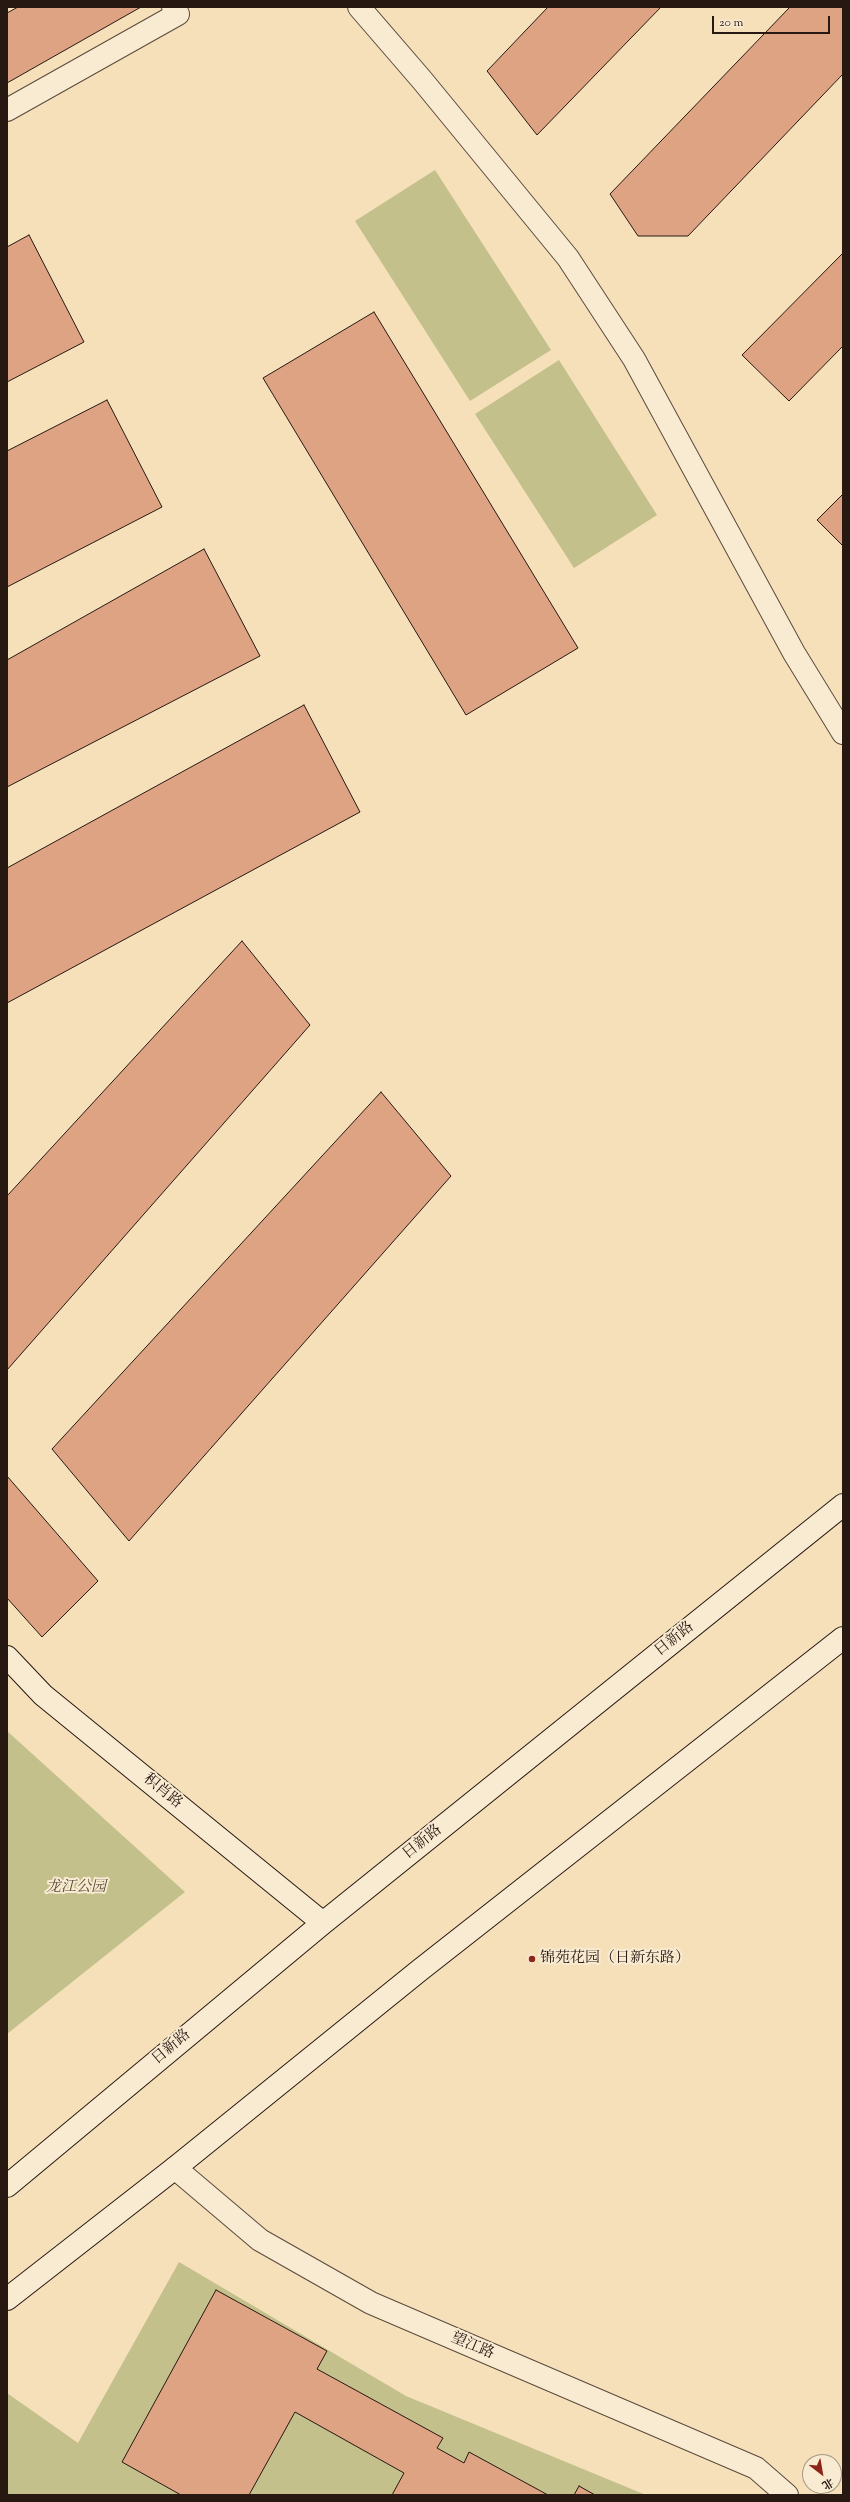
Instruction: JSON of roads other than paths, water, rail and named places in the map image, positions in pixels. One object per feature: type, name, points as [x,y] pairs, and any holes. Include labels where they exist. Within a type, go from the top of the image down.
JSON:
[{"type":"street","points":[[7,110],[178,14],[173,7]]},
{"type":"street","points":[[359,7],[422,80],[568,258],[634,359],[794,653],[843,732]]},
{"type":"street","name":"日新路","points":[[7,2186],[323,1923],[843,1505]]},
{"type":"street","points":[[7,2299],[175,2168],[420,1970],[843,1638]]},
{"type":"street","name":"积肖路","points":[[7,1657],[43,1695],[323,1923]]},
{"type":"street","name":"望江路","points":[[175,2168],[260,2240],[371,2303],[756,2468],[786,2495]]},
{"type":"place","name":"锦苑花园（日新东路）","points":[[532,1959]]},
{"type":"park label","name":"龙江公园","points":[[76,1888]]}]
